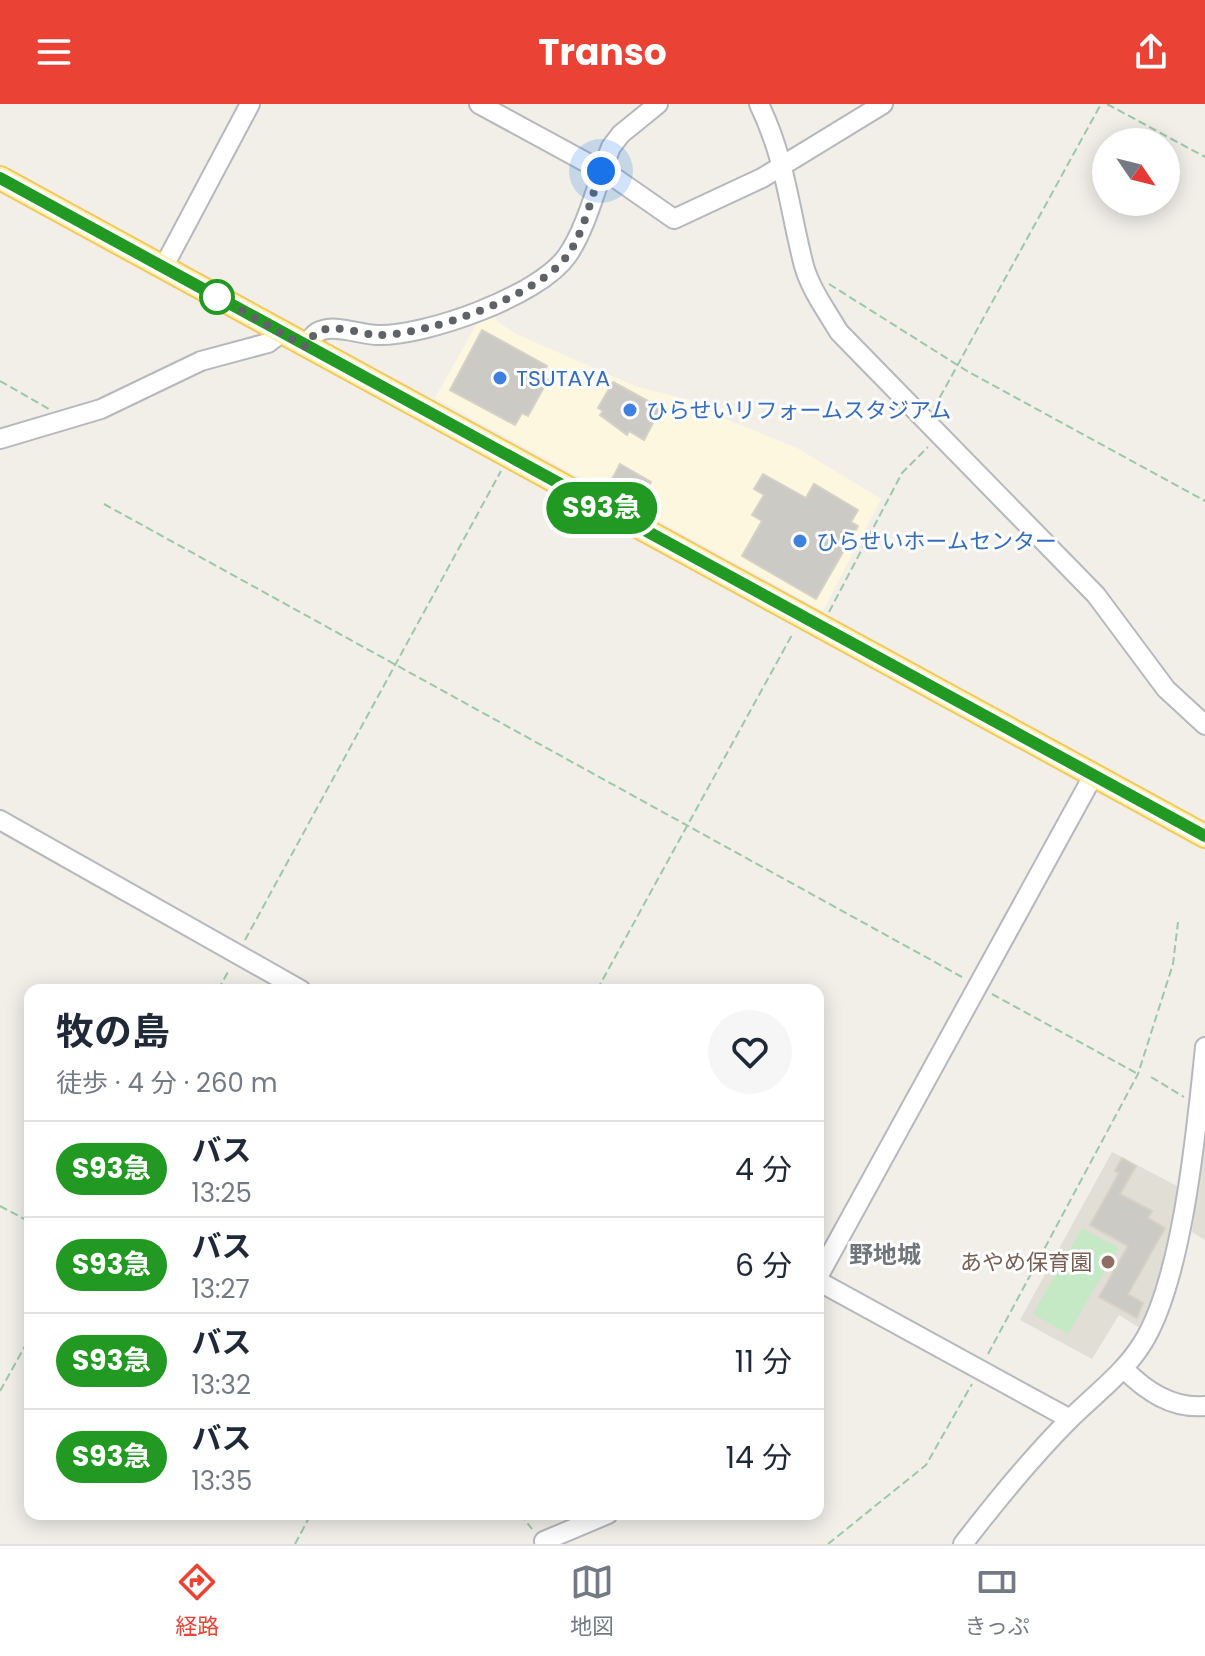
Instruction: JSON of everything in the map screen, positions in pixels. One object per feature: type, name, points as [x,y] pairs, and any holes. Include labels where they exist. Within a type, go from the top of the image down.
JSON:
[{"type":"main road","points":[[0,178],[1205,836]]},
{"type":"street","points":[[164,266],[250,104]]},
{"type":"street","points":[[479,104],[601,171],[674,219],[762,178],[883,104]]},
{"type":"street","points":[[306,347],[314,334],[324,329],[379,335],[407,331],[495,306],[532,288],[569,255],[601,171],[621,134],[658,104]]},
{"type":"street","points":[[759,104],[781,164],[804,266],[814,292],[839,332],[1096,595],[1166,689],[1205,725]]},
{"type":"street","points":[[0,439],[56,424],[127,398],[201,361],[268,343],[281,333]]},
{"type":"street","points":[[824,1268],[1093,776]]},
{"type":"street","points":[[0,820],[290,984]]},
{"type":"street","points":[[964,1542],[1070,1419],[1124,1369],[1144,1342],[1171,1269],[1199,1107],[1205,1047]]},
{"type":"street","points":[[824,1282],[1070,1419]]},
{"type":"street","points":[[1124,1369],[1145,1390],[1164,1400],[1205,1406]]},
{"type":"street","points":[[544,1541],[594,1520]]},
{"type":"path","points":[[927,420],[1101,104]]},
{"type":"path","points":[[1107,104],[1205,157]]},
{"type":"path","points":[[804,266],[857,304],[958,366],[1205,501]]},
{"type":"path","points":[[0,381],[51,410],[56,424]]},
{"type":"path","points":[[600,984],[687,827],[902,473],[941,434]]},
{"type":"path","points":[[221,984],[509,458]]},
{"type":"path","points":[[104,504],[1138,1074]]},
{"type":"path","points":[[828,1544],[926,1465],[980,1370],[1138,1074],[1173,964],[1178,922]]},
{"type":"path","points":[[1151,1077],[1199,1107]]},
{"type":"path","points":[[0,1206],[24,1219]]},
{"type":"path","points":[[0,1391],[24,1348]]},
{"type":"path","points":[[295,1544],[308,1520]]},
{"type":"path","points":[[525,1520],[544,1541]]},
{"type":"shaded area","points":[[492,313],[498,322],[514,333],[637,387],[690,400],[714,414],[799,449],[881,499],[823,611],[435,398],[481,316]]},
{"type":"shaded area","points":[[1205,1134],[1205,1240],[1192,1232]]},
{"type":"shaded area","name":"あやめ保育園","points":[[1112,1152],[1179,1187],[1171,1242],[1141,1329],[1119,1315],[1092,1359],[1020,1320]]},
{"type":"green space","points":[[1082,1228],[1118,1248],[1068,1334],[1033,1314]]},
{"type":"building","name":"TSUTAYA","points":[[482,330],[547,366],[541,377],[548,380],[528,416],[522,413],[515,425],[450,390]]},
{"type":"building","name":"ひらせいリフォームスタジアム","points":[[613,382],[661,408],[644,440],[629,431],[627,435],[600,415],[603,411],[598,408]]},
{"type":"building","points":[[620,464],[651,482],[643,497],[623,492],[626,487],[612,479]]},
{"type":"building","name":"ひらせいホームセンター","points":[[763,474],[806,498],[814,484],[858,510],[851,522],[858,526],[816,599],[742,556],[762,521],[752,515],[764,495],[754,489]]},
{"type":"building","points":[[1122,1158],[1136,1166],[1120,1194],[1152,1211],[1148,1218],[1165,1228],[1128,1294],[1143,1303],[1137,1318],[1099,1297],[1128,1246],[1090,1225],[1119,1173],[1115,1171]]},
{"type":"bus line","name":"S93急","points":[[0,178],[1205,836]]},
{"type":"place","name":"TSUTAYA","points":[[500,378]]},
{"type":"place","name":"ひらせいリフォームスタジアム","points":[[630,410]]},
{"type":"place","name":"ひらせいホームセンター","points":[[800,541]]},
{"type":"place","name":"あやめ保育園","points":[[1108,1262]]},
{"type":"district","name":"野地城","points":[[885,1254]]},
{"type":"route","points":[[217,297],[211,293],[306,347],[314,334],[324,329],[379,335],[407,331],[495,306],[532,288],[569,255],[601,171]]}]
